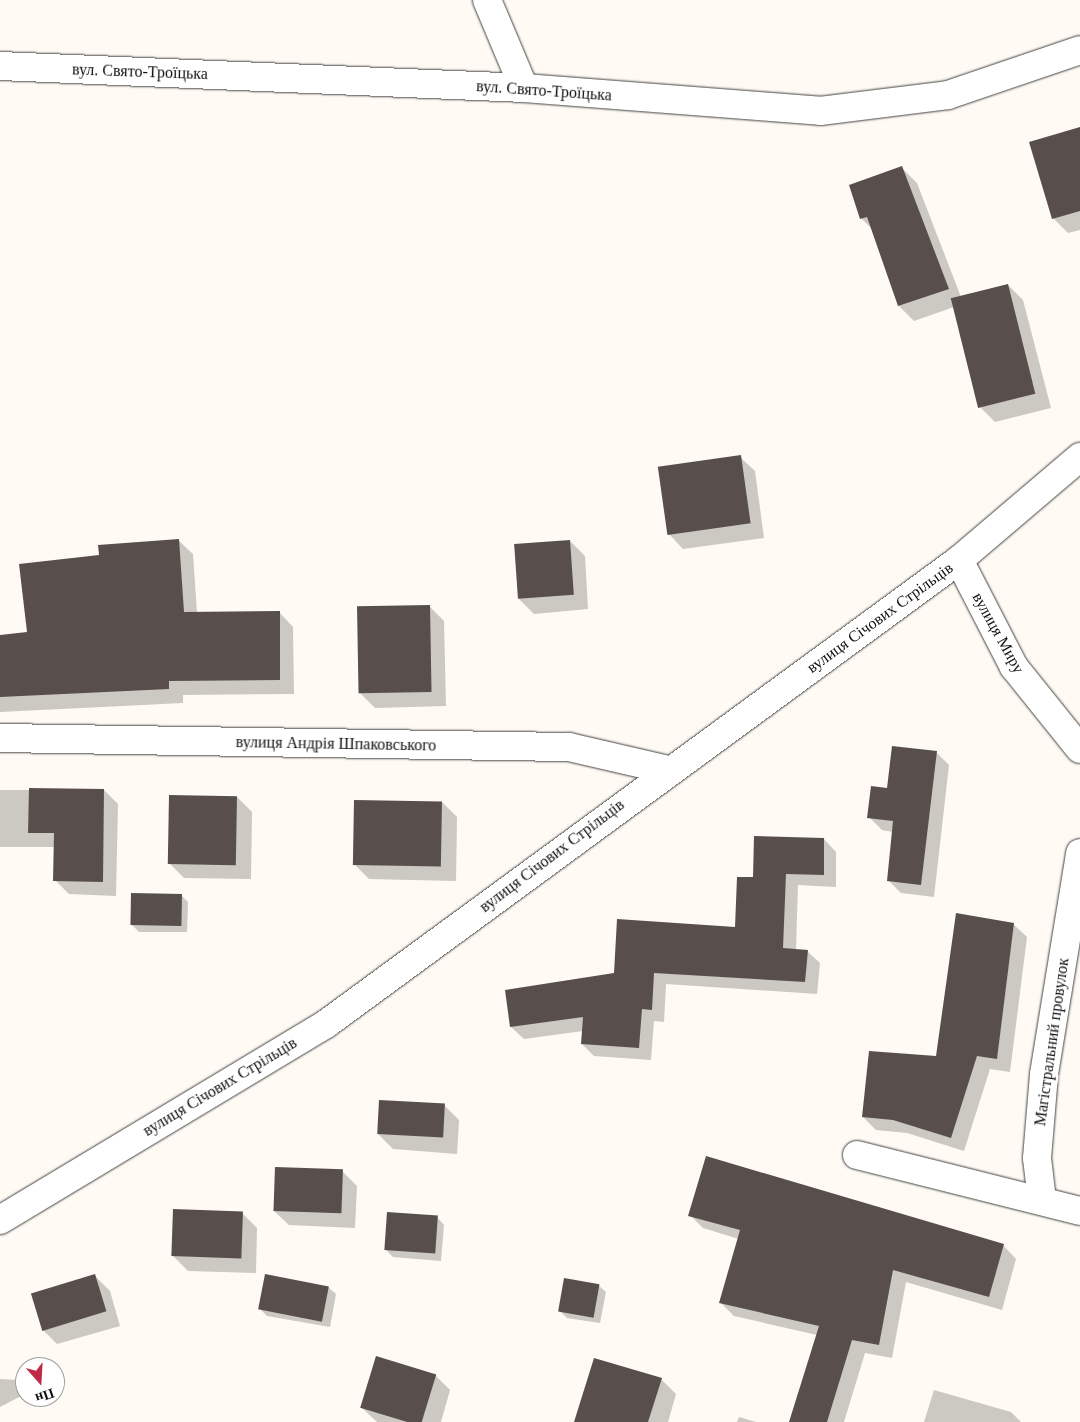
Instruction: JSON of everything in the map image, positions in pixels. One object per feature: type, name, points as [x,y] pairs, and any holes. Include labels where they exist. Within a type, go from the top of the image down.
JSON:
[{"type":"street","points":[[487,0],[524,88]]},
{"type":"street","name":"вул. Свято-Троїцька","points":[[0,66],[524,88],[820,112],[948,95],[1080,50]]},
{"type":"street","name":"вулиця Січових Стрільців","points":[[0,1220],[326,1024],[959,560],[1080,457]]},
{"type":"street","name":"вулиця Миру","points":[[959,560],[1014,667],[1080,749]]},
{"type":"street","name":"вулиця Андрія Шпаковського","points":[[0,738],[569,747],[670,770]]},
{"type":"street","name":"Магістральний провулок","points":[[1042,1200],[1037,1158],[1044,1074],[1080,854]]},
{"type":"street","points":[[857,1155],[1080,1211]]},
{"type":"building","points":[[1080,127],[1080,211],[1052,219],[1029,142]]},
{"type":"building","points":[[902,166],[949,289],[898,306],[867,217],[860,219],[849,185]]},
{"type":"building","points":[[1008,284],[1035,394],[978,408],[951,298]]},
{"type":"building","points":[[741,455],[751,523],[667,535],[658,467]]},
{"type":"building","points":[[179,539],[184,612],[280,611],[280,680],[169,681],[169,689],[0,697],[0,635],[27,632],[19,564],[99,555],[98,545]]},
{"type":"building","points":[[570,540],[574,595],[518,599],[514,544]]},
{"type":"building","points":[[430,605],[432,692],[359,693],[357,606]]},
{"type":"building","points":[[892,746],[937,751],[921,885],[887,881],[893,821],[867,818],[871,786],[887,788]]},
{"type":"building","points":[[29,788],[104,789],[103,882],[53,881],[54,833],[28,833]]},
{"type":"building","points":[[169,795],[237,796],[236,865],[168,864]]},
{"type":"building","points":[[354,800],[442,802],[441,867],[353,865]]},
{"type":"building","points":[[754,836],[824,838],[824,875],[786,874],[783,948],[808,950],[805,982],[654,973],[652,1010],[642,1009],[639,1048],[581,1044],[583,1017],[510,1027],[505,990],[614,973],[617,919],[735,927],[737,877],[753,877]]},
{"type":"building","points":[[131,893],[182,894],[181,926],[130,925]]},
{"type":"building","points":[[956,913],[1014,923],[997,1059],[977,1056],[951,1138],[893,1120],[862,1117],[869,1051],[936,1056]]},
{"type":"building","points":[[379,1100],[445,1103],[443,1137],[377,1134]]},
{"type":"building","points":[[706,1156],[1004,1244],[989,1297],[893,1270],[879,1345],[852,1340],[827,1422],[789,1422],[819,1326],[719,1303],[740,1230],[688,1216]]},
{"type":"building","points":[[275,1167],[343,1169],[341,1213],[273,1211]]},
{"type":"building","points":[[173,1209],[243,1211],[241,1258],[171,1256]]},
{"type":"building","points":[[387,1212],[438,1216],[435,1253],[384,1250]]},
{"type":"building","points":[[95,1274],[106,1311],[42,1331],[31,1294]]},
{"type":"building","points":[[265,1274],[329,1286],[322,1322],[258,1309]]},
{"type":"building","points":[[564,1278],[599,1284],[594,1318],[558,1311]]},
{"type":"building","points":[[376,1356],[436,1374],[422,1422],[407,1422],[360,1408]]},
{"type":"building","points":[[594,1358],[662,1378],[648,1422],[574,1422]]}]
